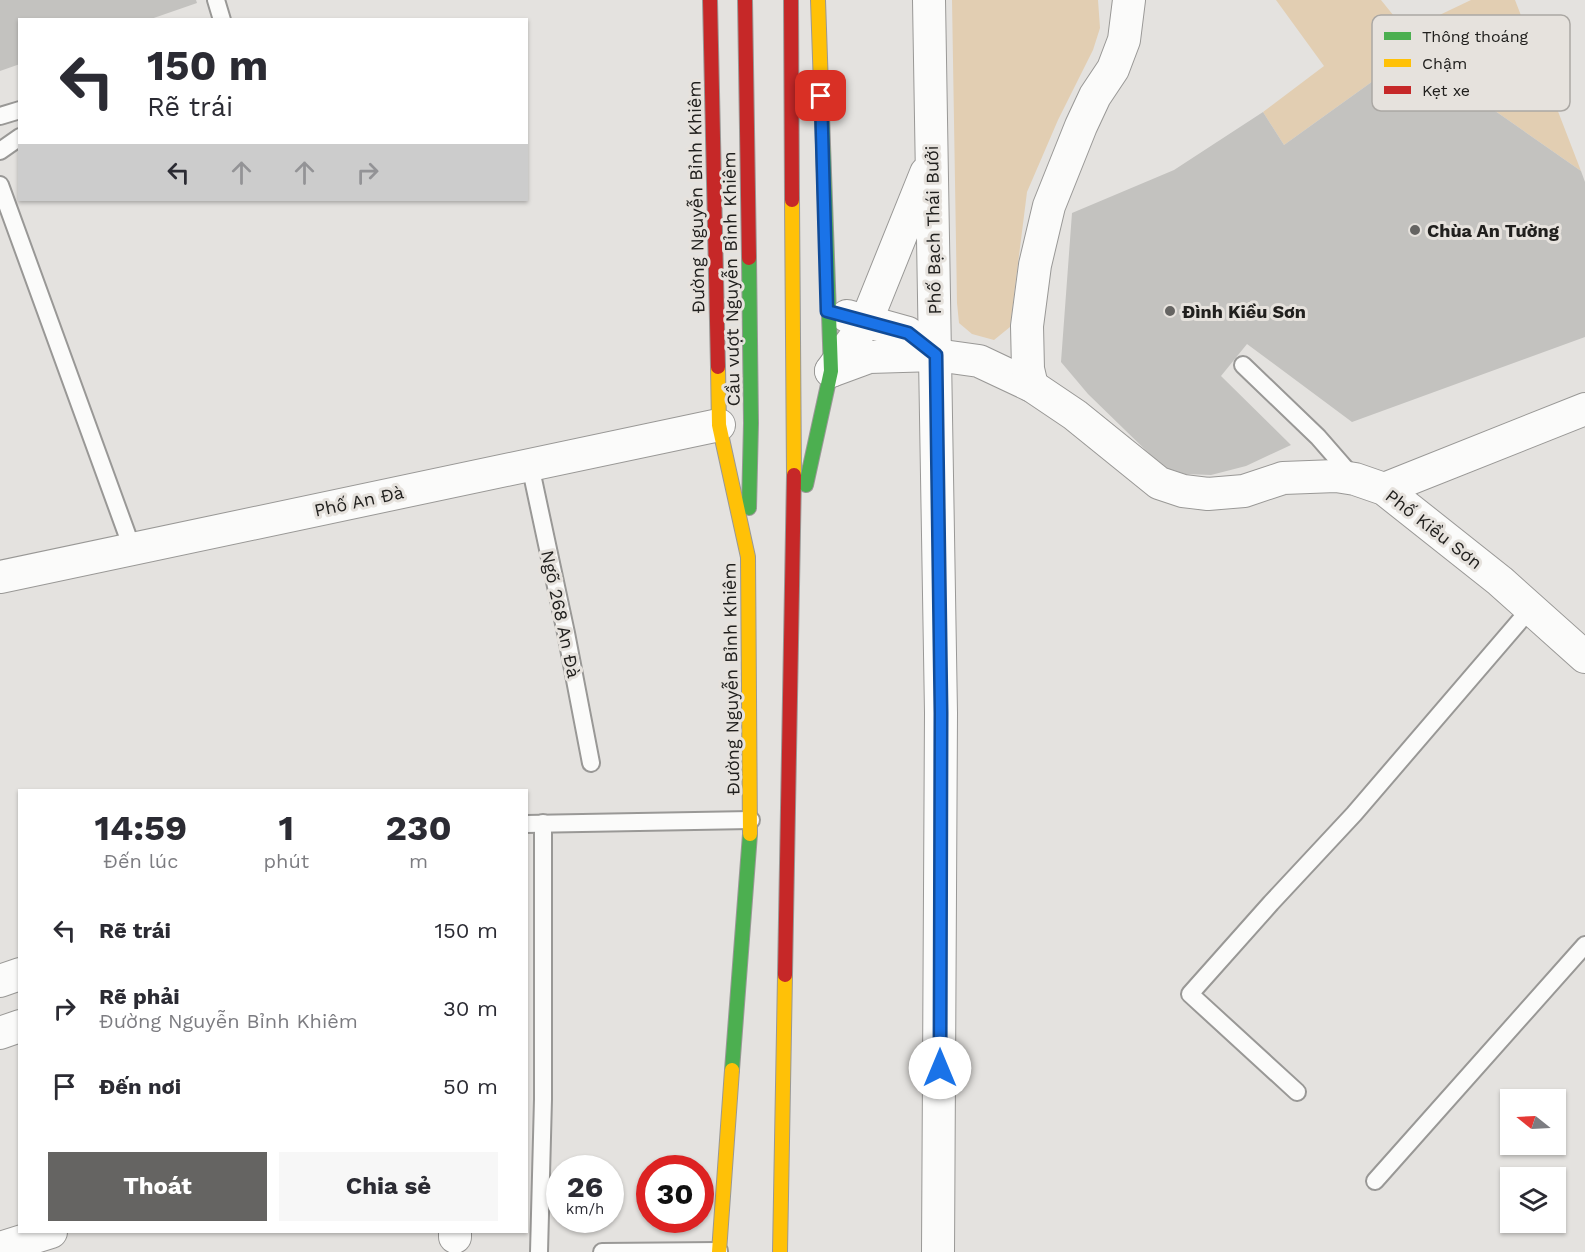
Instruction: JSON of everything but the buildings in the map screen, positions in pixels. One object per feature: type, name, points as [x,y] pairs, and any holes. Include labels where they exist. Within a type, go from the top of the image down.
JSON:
[{"type":"highway","name":"Đường Nguyễn Bỉnh Khiêm","points":[[710,0],[718,425],[748,557],[751,820],[719,1252]]},
{"type":"highway","name":"Cầu vượt Nguyễn Bỉnh Khiêm","points":[[745,0],[752,423],[748,557]]},
{"type":"highway","points":[[780,1252],[794,542],[791,0]]},
{"type":"highway","points":[[794,542],[831,371],[827,311],[818,0]]},
{"type":"street","name":"Phố Bạch Thái Bưởi","points":[[929,0],[941,713],[938,1252]]},
{"type":"street","points":[[1032,386],[1028,369],[1027,326],[1035,265],[1049,206],[1095,96],[1113,69],[1124,40],[1129,0]]},
{"type":"street","points":[[831,371],[866,322],[931,159]]},
{"type":"street","points":[[827,311],[908,333],[936,355]]},
{"type":"street","points":[[831,371],[869,357],[936,355],[979,360],[1032,386],[1076,416],[1159,483],[1183,491],[1208,494],[1244,491],[1283,478],[1336,476],[1370,484],[1585,410]]},
{"type":"street","name":"Phố An Đà","points":[[0,577],[718,425]]},
{"type":"street","name":"Phố Kiều Sơn","points":[[1370,484],[1500,581],[1585,657]]},
{"type":"street","points":[[0,981],[18,975]]},
{"type":"street","points":[[0,1032],[18,1027]]},
{"type":"street","points":[[0,1248],[48,1233]]},
{"type":"lane","points":[[216,0],[221,18]]},
{"type":"lane","points":[[0,116],[18,111]]},
{"type":"lane","points":[[0,151],[18,138]]},
{"type":"lane","points":[[0,185],[132,548]]},
{"type":"lane","points":[[1243,365],[1370,484]]},
{"type":"lane","name":"Ngõ 268 An Đà","points":[[530,465],[591,763]]},
{"type":"lane","points":[[1297,1092],[1190,994],[1354,814],[1530,609]]},
{"type":"lane","points":[[539,1252],[543,1099],[535,824],[751,820]]},
{"type":"lane","points":[[1375,1181],[1585,945]]},
{"type":"lane","points":[[602,1252],[719,1252]]},
{"type":"shaded area","points":[[952,0],[1098,0],[1100,28],[1093,50],[1058,120],[1027,192],[1010,327],[994,340],[972,334],[959,323]]},
{"type":"shaded area","points":[[1276,0],[1381,0],[1393,15],[1372,15],[1372,82],[1284,145],[1263,112],[1324,66]]},
{"type":"shaded area","points":[[1471,0],[1515,0],[1521,15],[1440,15]]},
{"type":"shaded area","points":[[1495,111],[1558,111],[1581,171]]},
{"type":"traffic: fast","points":[[806,485],[831,371],[822,116]]},
{"type":"traffic: fast","points":[[749,258],[751,423],[749,508]]},
{"type":"traffic: fast","points":[[732,1070],[750,834]]},
{"type":"traffic: slow","points":[[818,0],[822,116]]},
{"type":"traffic: slow","points":[[792,200],[794,475]]},
{"type":"traffic: slow","points":[[718,367],[719,425],[748,557],[750,834]]},
{"type":"traffic: slow","points":[[780,1252],[785,975]]},
{"type":"traffic: slow","points":[[719,1252],[732,1070]]},
{"type":"traffic: jam","points":[[710,0],[718,367]]},
{"type":"traffic: jam","points":[[745,0],[749,258]]},
{"type":"traffic: jam","points":[[791,0],[792,200]]},
{"type":"traffic: jam","points":[[785,975],[794,475]]},
{"type":"place","name":"Chùa An Tường","points":[[1415,230]]},
{"type":"place","name":"Đình Kiều Sơn","points":[[1170,311]]},
{"type":"route","points":[[821,96],[827,311],[908,333],[936,355],[941,713],[940,1068]]}]
